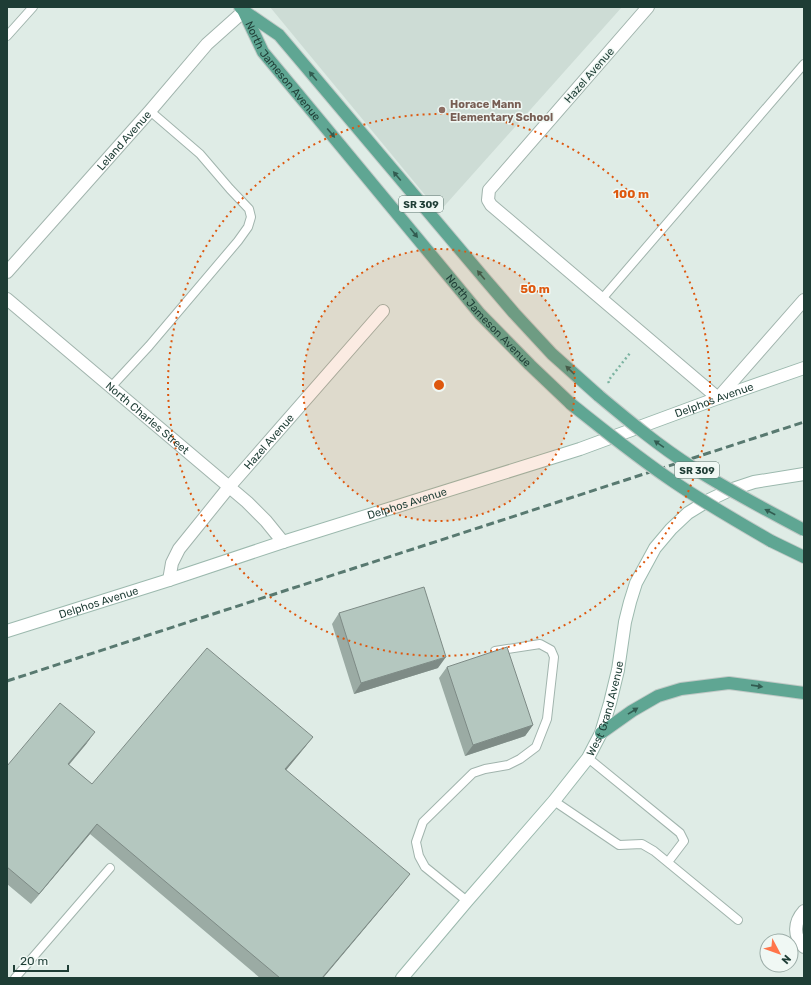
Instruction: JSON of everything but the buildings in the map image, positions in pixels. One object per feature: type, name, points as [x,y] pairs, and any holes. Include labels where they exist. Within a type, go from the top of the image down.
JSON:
[{"type":"main road","name":"North Jameson Avenue","points":[[242,9],[278,35],[474,267],[552,354],[599,396],[649,436],[692,467],[739,495],[804,530]]},
{"type":"main road","name":"North Jameson Avenue","points":[[242,9],[263,52],[475,308],[530,365],[571,404],[673,482],[771,541],[804,557]]},
{"type":"main road","points":[[601,733],[632,711],[658,696],[681,689],[729,682],[804,693]]},
{"type":"street","name":"Hazel Avenue","points":[[601,300],[491,205],[488,200],[489,190],[648,7]]},
{"type":"street","name":"Leland Avenue","points":[[7,272],[150,111],[207,44],[242,9]]},
{"type":"street","name":"North Charles Street","points":[[7,299],[247,502],[283,542]]},
{"type":"street","points":[[601,300],[718,398],[804,300]]},
{"type":"street","name":"Hazel Avenue","points":[[170,580],[172,563],[179,548],[229,487],[383,311]]},
{"type":"street","name":"Delphos Avenue","points":[[7,632],[283,542],[580,449],[804,368]]},
{"type":"street","name":"West Grand Avenue","points":[[402,978],[466,901],[554,801],[588,758],[601,733],[610,703],[618,670],[625,622],[636,583],[655,548],[671,529],[688,513],[730,490],[754,482],[804,474]]},
{"type":"street","points":[[804,911],[796,924],[796,934],[800,943],[804,947]]},
{"type":"lane","points":[[7,36],[33,7]]},
{"type":"lane","points":[[601,300],[804,64]]},
{"type":"lane","points":[[111,387],[149,346],[238,241],[248,227],[251,217],[250,209],[230,189],[200,154],[150,111]]},
{"type":"lane","points":[[466,901],[425,867],[419,856],[416,842],[423,822],[473,773],[485,769],[508,765],[520,759],[536,747],[547,719],[548,712],[554,657],[551,650],[540,644],[494,651]]},
{"type":"lane","points":[[588,758],[680,833],[684,841],[668,862]]},
{"type":"lane","points":[[554,801],[619,845],[642,844],[654,850],[738,920]]},
{"type":"lane","points":[[16,978],[110,868]]},
{"type":"path","points":[[611,385],[608,381],[630,354]]},
{"type":"shaded area","name":"Horace Mann Elementary School","points":[[270,7],[622,7],[439,212]]},
{"type":"railway","points":[[7,681],[804,422]]},
{"type":"place","name":"Horace Mann Elementary School","points":[[442,110]]}]
